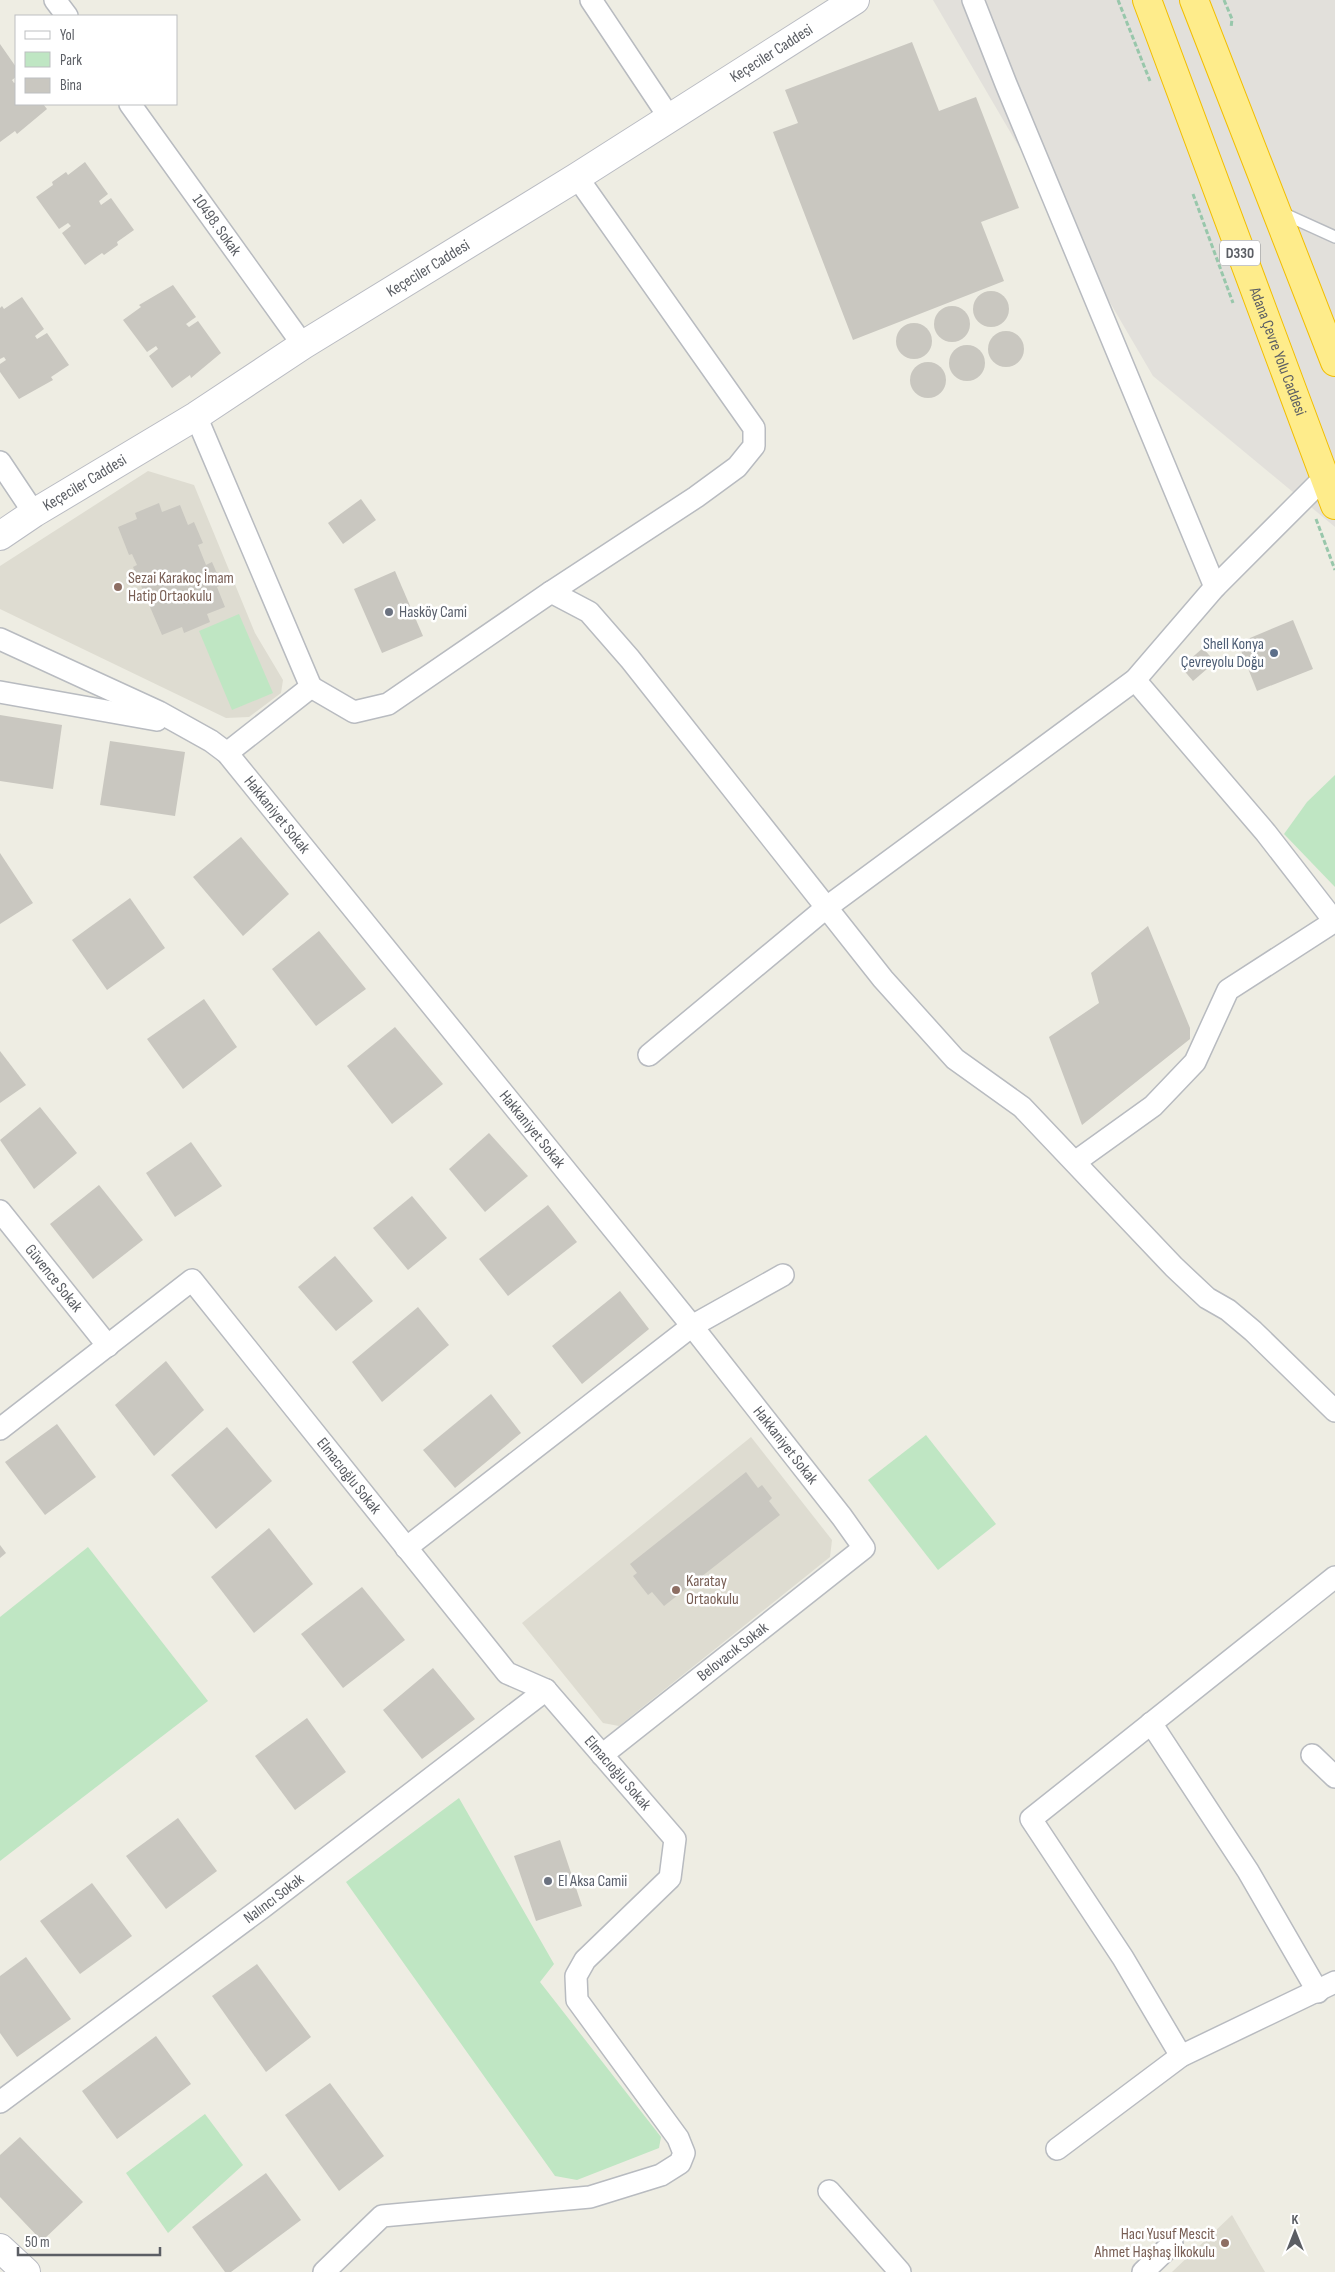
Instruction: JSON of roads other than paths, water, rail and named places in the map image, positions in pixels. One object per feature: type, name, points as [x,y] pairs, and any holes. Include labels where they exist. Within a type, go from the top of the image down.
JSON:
[{"type":"highway","name":"Adana Çevre Yolu Caddesi","points":[[1147,0],[1335,505]]},
{"type":"highway","points":[[1194,0],[1335,362]]},
{"type":"street","points":[[55,0],[66,15]]},
{"type":"street","points":[[591,0],[669,117]]},
{"type":"street","name":"Keçeciler Caddesi","points":[[0,536],[34,513],[196,416],[303,345],[577,177],[855,0]]},
{"type":"street","points":[[973,0],[1006,84],[1215,587]]},
{"type":"street","name":"10498. Sokak","points":[[131,105],[303,345]]},
{"type":"street","points":[[196,416],[311,687],[354,712],[388,704],[551,592],[696,497],[738,467],[754,446],[754,428],[577,177]]},
{"type":"street","points":[[0,462],[34,513]]},
{"type":"street","points":[[648,1055],[827,907],[1136,680],[1215,587],[1324,478]]},
{"type":"street","points":[[551,592],[588,612],[630,659],[883,979],[955,1059],[1022,1107],[1207,1298],[1228,1310],[1253,1330],[1335,1411]]},
{"type":"street","name":"Hakkaniyet Sokak","points":[[0,640],[184,726],[211,741],[227,753],[692,1326],[842,1516],[864,1548]]},
{"type":"street","points":[[1075,1162],[1153,1106],[1196,1062],[1228,990],[1335,922],[1266,833],[1136,680]]},
{"type":"street","points":[[227,753],[311,687]]},
{"type":"street","name":"Hakkaniyet Sokak","points":[[0,692],[184,726]]},
{"type":"street","name":"Güvence Sokak","points":[[0,1211],[108,1346]]},
{"type":"street","points":[[406,1548],[692,1326],[783,1275]]},
{"type":"street","name":"Elmacıoğlu Sokak","points":[[0,1430],[192,1280],[507,1673],[546,1690],[675,1839],[670,1878],[585,1960],[576,1976],[576,2000],[678,2138],[684,2152],[680,2163],[661,2175],[590,2197],[382,2216],[324,2272]]},
{"type":"street","name":"Belovacık Sokak","points":[[602,1755],[864,1548]]},
{"type":"street","points":[[1182,2056],[1124,1958],[1030,1819],[1335,1577]]},
{"type":"street","name":"Nalıncı Sokak","points":[[0,2102],[263,1907],[546,1690]]},
{"type":"street","points":[[1057,2149],[1182,2056],[1326,1987],[1152,1723]]},
{"type":"street","points":[[1312,1755],[1335,1777]]},
{"type":"street","points":[[829,2191],[900,2272]]},
{"type":"street","points":[[1144,2272],[1172,2244]]},
{"type":"street","points":[[0,2248],[26,2272]]},
{"type":"lane","points":[[1276,210],[1335,237]]},
{"type":"place","name":"Sezai Karakoç İmam Hatip Ortaokulu","points":[[118,587]]},
{"type":"place","name":"Hasköy Cami","points":[[389,612]]},
{"type":"place","name":"Shell Konya Çevreyolu Doğu","points":[[1274,653]]},
{"type":"place","name":"Karatay Ortaokulu","points":[[676,1590]]},
{"type":"place","name":"El Aksa Camii","points":[[548,1881]]},
{"type":"place","name":"Hacı Yusuf Mescit Ahmet Haşhaş İlkokulu","points":[[1225,2243]]}]
